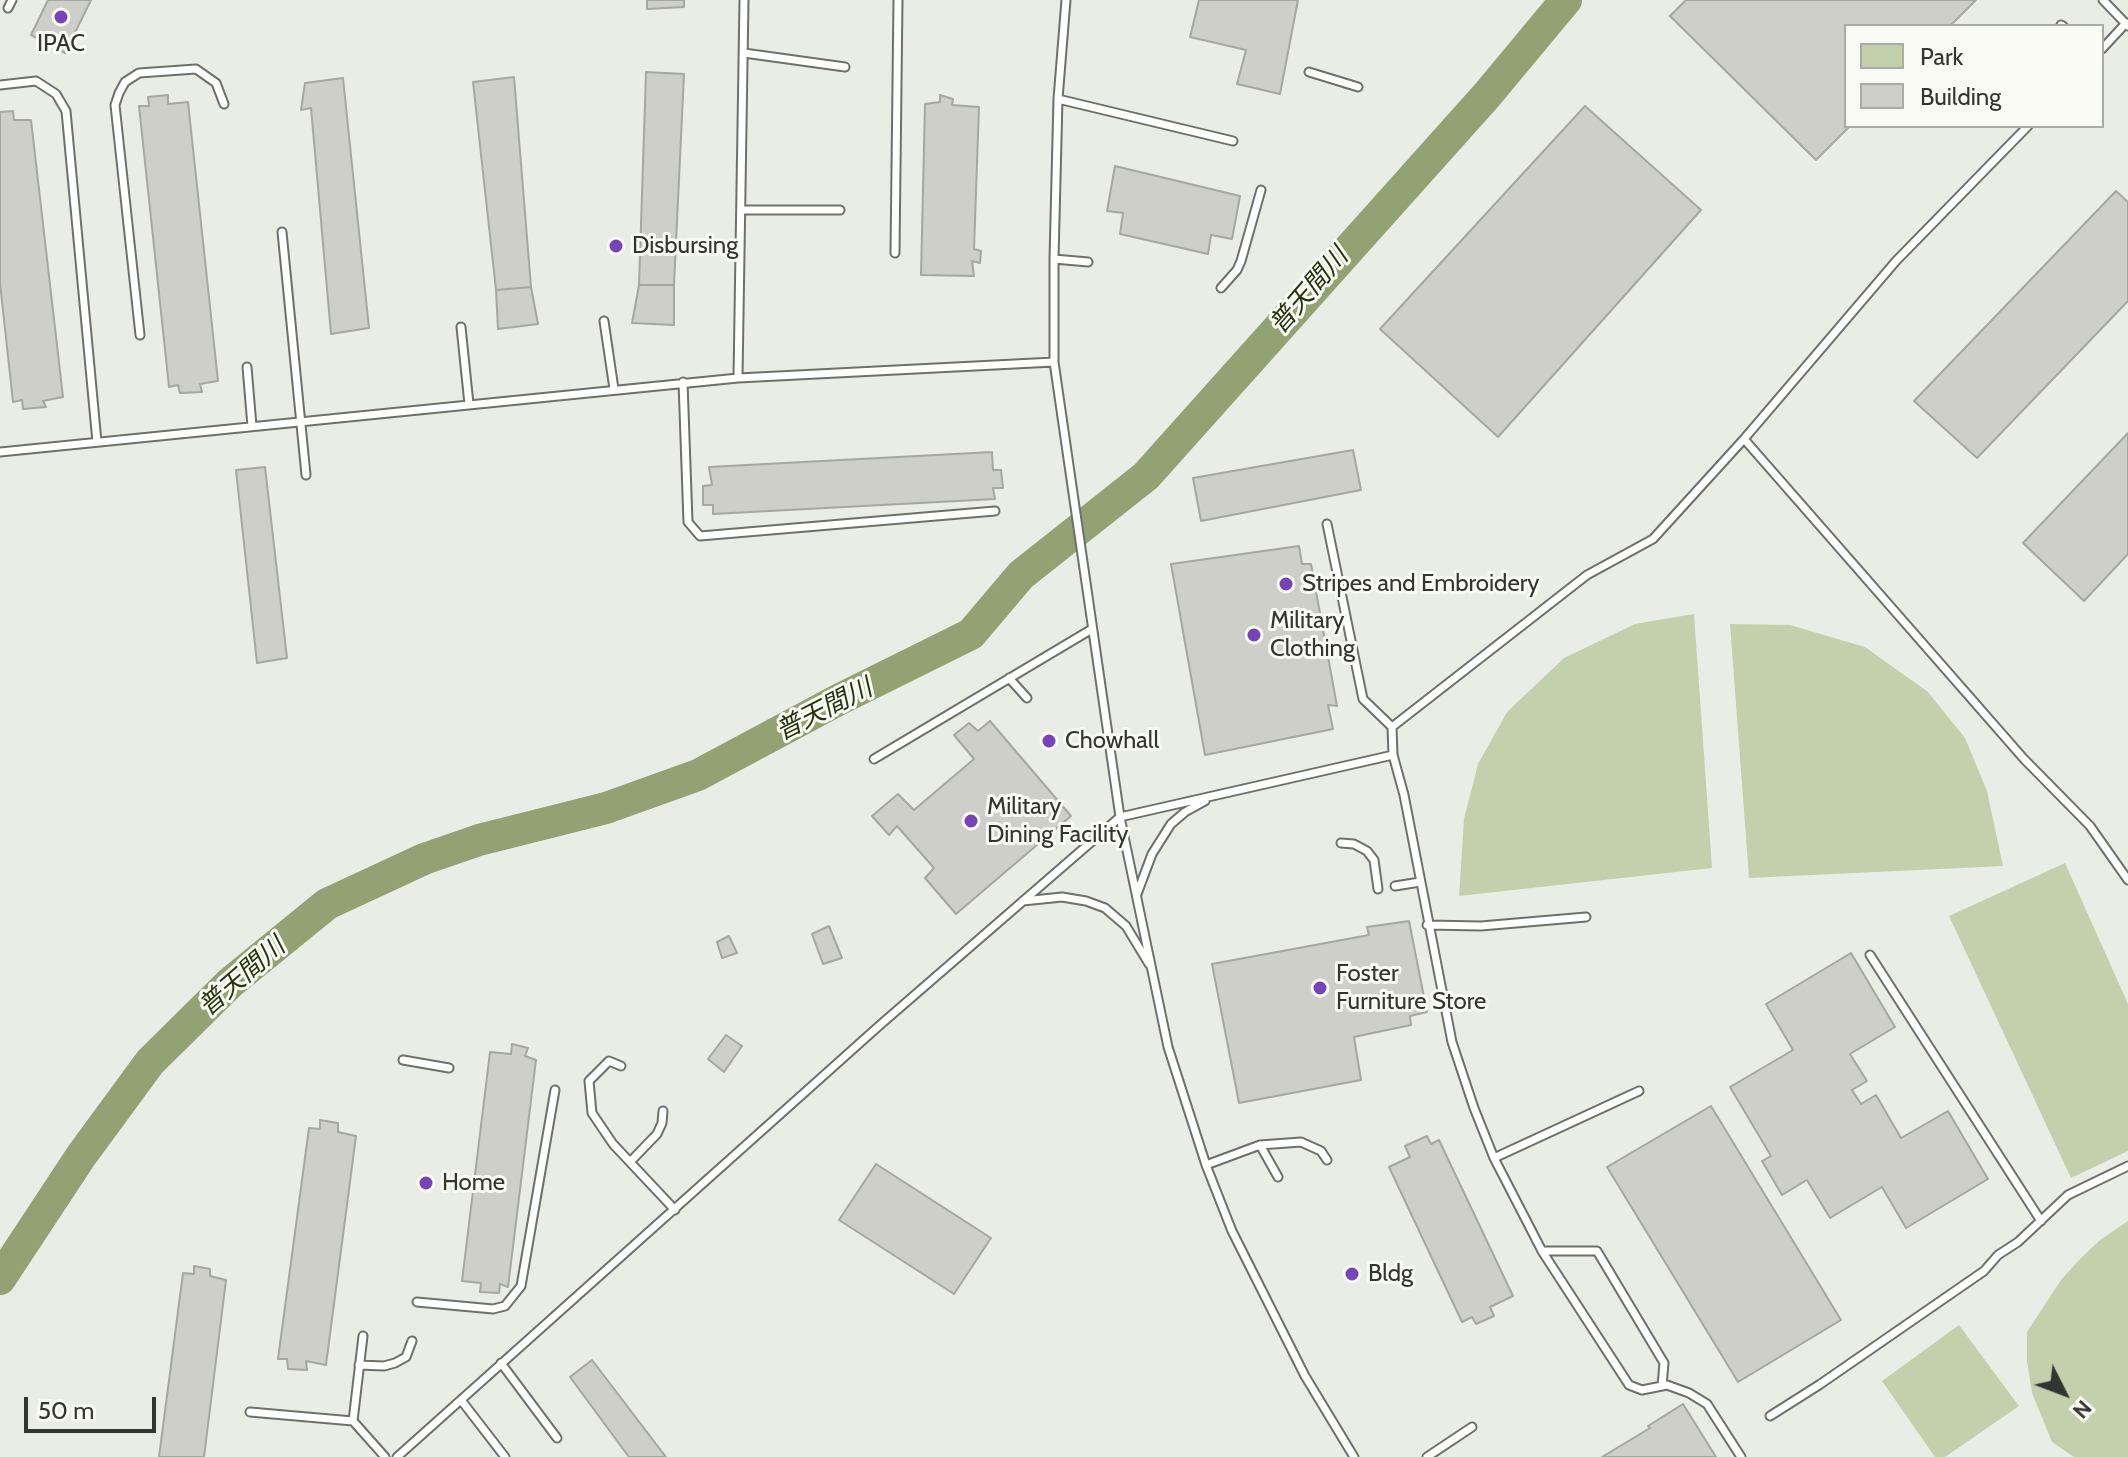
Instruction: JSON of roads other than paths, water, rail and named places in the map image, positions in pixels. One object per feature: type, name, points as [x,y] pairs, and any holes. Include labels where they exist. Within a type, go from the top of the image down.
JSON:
[{"type":"lane","points":[[738,378],[744,0]]},
{"type":"lane","points":[[895,253],[898,0]]},
{"type":"lane","points":[[1066,0],[1058,99],[1054,362],[1120,817],[1168,1047],[1206,1165],[1232,1231],[1305,1376],[1354,1457]]},
{"type":"lane","points":[[2103,0],[2127,24],[2104,47]]},
{"type":"lane","points":[[744,53],[845,67]]},
{"type":"lane","points":[[140,335],[115,105],[119,93],[125,82],[139,73],[196,69],[216,83],[224,104]]},
{"type":"lane","points":[[1309,72],[1358,87]]},
{"type":"lane","points":[[0,85],[36,81],[56,94],[66,111],[97,442]]},
{"type":"lane","points":[[1058,99],[1233,141]]},
{"type":"lane","points":[[1392,727],[1587,575],[1653,539],[1744,439],[1896,261],[2026,128]]},
{"type":"lane","points":[[1221,288],[1237,270],[1261,190]]},
{"type":"lane","points":[[741,210],[840,210]]},
{"type":"lane","points":[[282,232],[306,475]]},
{"type":"lane","points":[[1054,259],[1088,262]]},
{"type":"lane","points":[[604,321],[614,389]]},
{"type":"lane","points":[[461,327],[469,404]]},
{"type":"lane","points":[[0,452],[683,382],[1054,362]]},
{"type":"lane","points":[[247,367],[252,426]]},
{"type":"lane","points":[[683,382],[688,522],[700,536],[995,511]]},
{"type":"lane","points":[[1744,439],[2024,759],[2090,826],[2128,880]]},
{"type":"lane","points":[[1327,524],[1363,699],[1392,727],[1393,755],[1404,795],[1452,1042],[1494,1158],[1542,1251],[1629,1385],[1642,1390],[1667,1385],[1707,1404],[1741,1457]]},
{"type":"lane","points":[[874,759],[1092,629]]},
{"type":"lane","points":[[1009,678],[1027,698]]},
{"type":"lane","points":[[397,1457],[880,1025],[1120,817],[1393,755]]},
{"type":"lane","points":[[1136,895],[1152,854],[1171,824],[1185,812],[1214,796]]},
{"type":"lane","points":[[1341,843],[1354,844],[1367,851],[1374,860],[1378,889]]},
{"type":"lane","points":[[1395,886],[1420,882]]},
{"type":"lane","points":[[1023,901],[1062,897],[1105,908],[1126,926],[1152,969]]},
{"type":"lane","points":[[1427,925],[1481,926],[1586,917]]},
{"type":"lane","points":[[1870,955],[2041,1221]]},
{"type":"lane","points":[[403,1060],[449,1068]]},
{"type":"lane","points":[[621,1066],[609,1061],[589,1081],[592,1113],[602,1130],[675,1210]]},
{"type":"lane","points":[[417,1302],[493,1309],[505,1306],[521,1286],[555,1090]]},
{"type":"lane","points":[[1494,1158],[1639,1091]]},
{"type":"lane","points":[[630,1162],[657,1134],[663,1111]]},
{"type":"lane","points":[[1206,1165],[1260,1145],[1301,1142],[1321,1151],[1327,1160]]},
{"type":"lane","points":[[1260,1145],[1278,1177]]},
{"type":"lane","points":[[1770,1416],[1984,1271],[1998,1255],[2068,1195],[2128,1166]]},
{"type":"lane","points":[[1542,1251],[1597,1251],[1664,1363],[1662,1386]]},
{"type":"lane","points":[[353,1421],[363,1336]]},
{"type":"lane","points":[[359,1365],[395,1363],[406,1357],[412,1341]]},
{"type":"lane","points":[[501,1363],[557,1438]]},
{"type":"lane","points":[[461,1400],[505,1457]]},
{"type":"lane","points":[[250,1412],[353,1421],[385,1457]]},
{"type":"lane","points":[[1427,1457],[1472,1427]]},
{"type":"waterway","name":"普天間川","points":[[0,1279],[81,1156],[150,1062],[230,983],[327,904],[424,859],[479,840],[606,808],[698,775],[971,634],[1021,575],[1146,476],[1487,95],[1566,0]]},
{"type":"place","name":"IPAC","points":[[61,17]]},
{"type":"place","name":"Disbursing","points":[[616,246]]},
{"type":"place","name":"Stripes and Embroidery","points":[[1286,584]]},
{"type":"place","name":"Military Clothing","points":[[1254,635]]},
{"type":"place","name":"Chowhall","points":[[1049,741]]},
{"type":"place","name":"Military Dining Facility","points":[[971,821]]},
{"type":"place","name":"Foster Furniture Store","points":[[1320,988]]},
{"type":"place","name":"Home","points":[[426,1183]]},
{"type":"place","name":"Bldg","points":[[1352,1274]]}]
